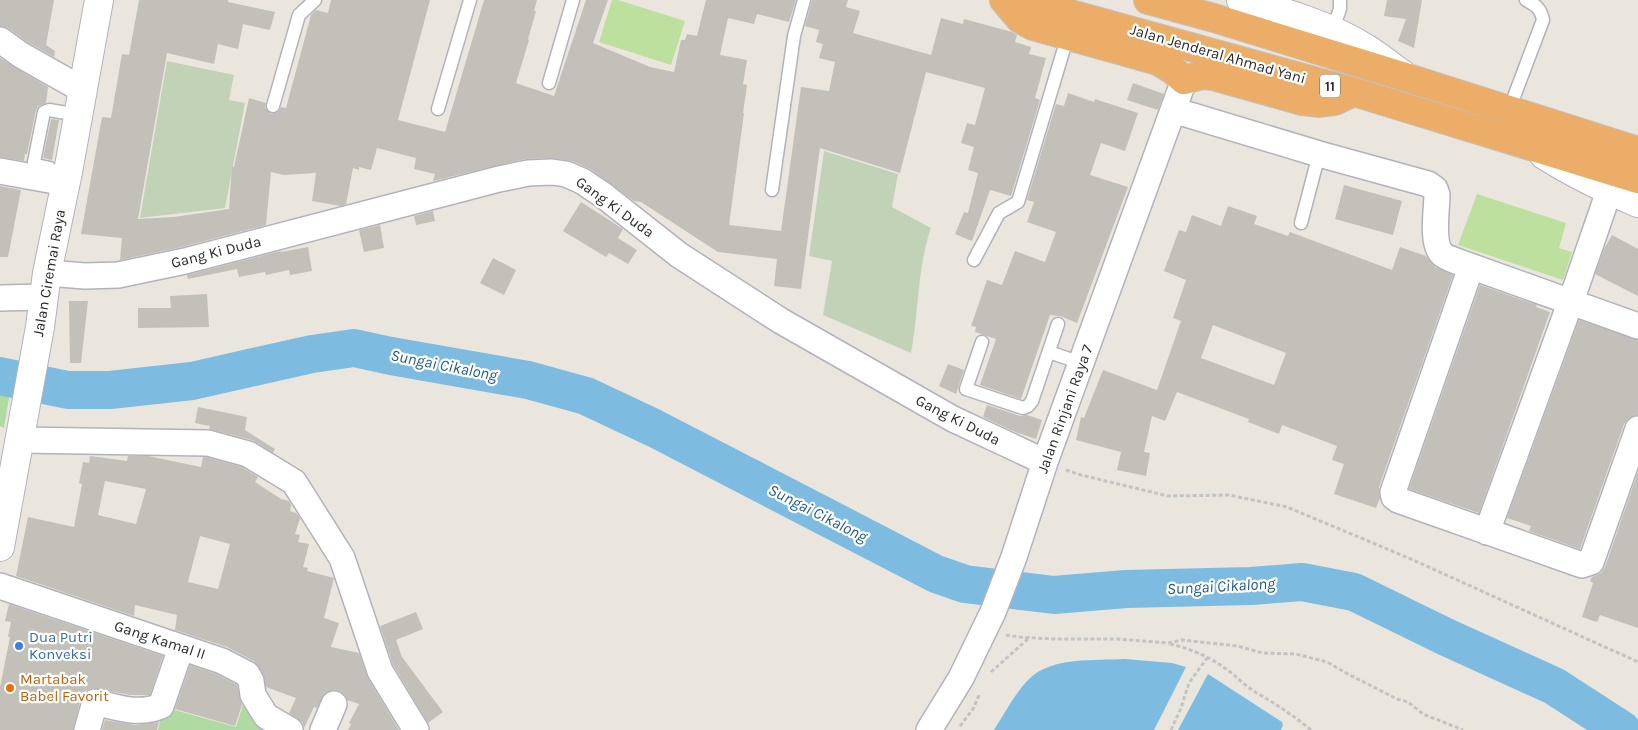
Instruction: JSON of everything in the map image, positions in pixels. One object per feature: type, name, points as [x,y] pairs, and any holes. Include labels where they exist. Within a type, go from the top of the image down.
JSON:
[{"type":"highway","points":[[1004,0],[1020,19],[1033,26],[1063,53],[1158,61],[1174,70],[1179,94],[1202,75],[1213,76],[1302,101],[1320,103],[1335,100],[1354,92]]},
{"type":"highway","name":"Jalan Jenderal Ahmad Yani","points":[[1020,0],[1354,92],[1638,179]]},
{"type":"highway","name":"Jalan Jenderal Ahmad Yani","points":[[1148,0],[1214,18],[1638,151]]},
{"type":"street","name":"Jalan Ciremai Raya","points":[[0,547],[40,327],[45,285],[67,178],[99,0]]},
{"type":"street","points":[[1241,0],[1284,6],[1366,48],[1405,77]]},
{"type":"street","points":[[0,40],[80,102]]},
{"type":"street","points":[[1179,94],[1319,154],[1428,184],[1435,189],[1437,195],[1436,238],[1437,247],[1442,254],[1471,267],[1638,326]]},
{"type":"street","name":"Jalan Rinjani Raya 7","points":[[929,730],[961,678],[993,612],[1014,557],[1045,462],[1179,94]]},
{"type":"street","name":"Jalan Jenderal Ahmad Yani","points":[[1606,142],[1638,140]]},
{"type":"street","name":"Jalan Jenderal Ahmad Yani","points":[[1530,146],[1567,170],[1602,208],[1638,202]]},
{"type":"street","points":[[0,171],[67,178]]},
{"type":"street","name":"Gang Ki Duda","points":[[0,298],[85,276],[118,274],[185,261],[499,179],[528,173],[552,172],[566,174],[582,181],[603,195],[679,255],[780,321],[952,420],[1045,462]]},
{"type":"street","points":[[1487,532],[1602,208]]},
{"type":"street","points":[[1471,267],[1393,495],[1398,500],[1582,565],[1591,562],[1638,429]]},
{"type":"street","points":[[20,436],[208,443],[248,454],[294,482],[342,558],[380,671],[416,730]]},
{"type":"street","name":"Gang Kamal II","points":[[0,586],[222,661],[243,670],[251,681],[253,696],[266,716],[290,730]]},
{"type":"street","points":[[87,730],[95,702],[140,711],[161,706],[181,648]]},
{"type":"street","points":[[324,730],[334,704]]},
{"type":"lane","points":[[274,106],[299,15],[315,0]]},
{"type":"lane","points":[[438,110],[470,0]]},
{"type":"lane","points":[[550,83],[573,0]]},
{"type":"lane","points":[[772,190],[794,36],[804,0]]},
{"type":"lane","points":[[1332,31],[1340,9],[1340,0]]},
{"type":"lane","points":[[1509,110],[1543,20],[1541,12],[1535,4],[1526,0]]},
{"type":"lane","points":[[974,260],[999,213],[1018,202],[1063,53]]},
{"type":"lane","points":[[1301,223],[1319,154]]},
{"type":"lane","points":[[982,342],[966,389],[1023,408],[1032,401],[1058,324]]},
{"type":"lane","points":[[1049,352],[1081,363]]},
{"type":"path","points":[[1045,462],[1081,475],[1168,496],[1229,495],[1287,507],[1419,562],[1638,662]]},
{"type":"path","points":[[1019,637],[1118,639],[1168,643],[1179,646],[1224,667],[1256,693],[1266,697],[1311,730]]},
{"type":"path","points":[[989,674],[1029,638]]},
{"type":"path","points":[[1168,643],[1182,640],[1237,646],[1263,653],[1296,654],[1327,662],[1397,699],[1408,702],[1423,714],[1463,730]]},
{"type":"path","points":[[1171,730],[1189,683],[1207,658]]},
{"type":"path","points":[[958,730],[973,709],[981,689]]},
{"type":"green space","points":[[612,0],[618,0],[685,21],[671,65],[599,42]]},
{"type":"green space","points":[[167,61],[234,75],[229,100],[245,103],[225,208],[140,218]]},
{"type":"green space","points":[[824,151],[898,174],[892,207],[931,228],[923,259],[911,353],[823,315],[832,261],[809,256]]},
{"type":"green space","points":[[1477,194],[1566,223],[1559,248],[1572,252],[1563,280],[1458,245]]},
{"type":"green space","points":[[0,384],[5,386],[10,392],[4,428],[0,426]]},
{"type":"green space","points":[[247,692],[270,730],[158,730],[161,717],[171,709],[236,727]]},
{"type":"water","points":[[1125,659],[1172,663],[1186,667],[1154,730],[994,730],[1019,690],[1029,679],[1050,666],[1075,661]]},
{"type":"water","points":[[1208,674],[1282,722],[1281,730],[1178,730]]},
{"type":"building","points":[[0,0],[54,0],[46,45],[55,51],[54,57],[8,28],[0,26]]},
{"type":"building","points":[[139,0],[228,0],[228,2],[275,12],[270,30],[243,24],[238,49],[218,44],[214,64],[167,53],[138,219],[174,217],[229,209],[232,166],[234,167],[249,98],[266,103],[265,108],[271,114],[278,112],[281,107],[286,108],[311,15],[316,10],[328,13],[331,0],[430,0],[398,120],[445,132],[484,0],[537,0],[529,40],[516,83],[554,96],[586,0],[608,0],[593,43],[650,67],[674,72],[681,40],[685,40],[687,34],[697,36],[706,0],[796,0],[789,22],[757,14],[754,24],[728,18],[720,55],[747,60],[743,84],[747,85],[744,113],[729,225],[781,231],[801,87],[829,91],[835,62],[819,58],[823,44],[816,42],[819,30],[805,26],[812,0],[848,0],[846,7],[860,11],[853,33],[931,55],[941,18],[963,24],[964,19],[1012,32],[1017,35],[1015,42],[1031,47],[1029,54],[1046,58],[1035,98],[1040,100],[1011,196],[990,190],[972,241],[955,234],[964,212],[968,213],[978,173],[968,170],[974,147],[961,143],[967,123],[975,125],[985,88],[926,72],[900,173],[820,148],[801,289],[774,286],[777,259],[718,252],[641,202],[634,201],[590,169],[572,161],[552,158],[525,159],[433,181],[435,174],[414,169],[416,158],[377,148],[371,170],[359,167],[359,170],[353,168],[346,204],[341,206],[312,201],[316,173],[284,175],[271,172],[266,225],[182,247],[120,260],[122,238],[81,234],[102,117],[111,118],[122,54],[129,55]]},
{"type":"building","points":[[1387,0],[1422,0],[1414,48],[1398,41],[1406,19],[1384,16]]},
{"type":"building","points":[[0,58],[48,87],[46,103],[38,106],[36,110],[24,161],[0,157]]},
{"type":"building","points":[[1133,83],[1164,94],[1158,110],[1127,100]]},
{"type":"building","points":[[1068,93],[1094,102],[1095,99],[1138,113],[1125,151],[1101,143],[1090,175],[1128,187],[1077,323],[1060,316],[1050,315],[1021,399],[980,385],[996,339],[975,332],[976,327],[971,326],[987,280],[1002,285],[1015,251],[1045,262],[1056,232],[1027,222],[1034,202],[1027,200],[1056,104],[1064,106]]},
{"type":"building","points":[[51,119],[59,120],[52,160],[43,158]]},
{"type":"building","points":[[1344,185],[1402,201],[1393,235],[1335,219]]},
{"type":"building","points":[[0,186],[21,190],[8,257],[0,257]]},
{"type":"building","points":[[581,202],[623,229],[618,238],[637,250],[628,264],[609,253],[606,257],[563,231]]},
{"type":"building","points":[[1228,206],[1257,216],[1254,224],[1288,236],[1290,232],[1392,270],[1400,247],[1426,256],[1435,267],[1453,275],[1379,487],[1380,498],[1376,508],[1334,494],[1344,464],[1332,460],[1337,446],[1282,425],[1279,434],[1248,422],[1249,419],[1177,392],[1165,421],[1152,416],[1144,452],[1150,453],[1146,476],[1117,470],[1121,452],[1076,440],[1081,417],[1084,418],[1103,370],[1157,390],[1181,321],[1173,318],[1186,280],[1164,271],[1179,230],[1186,232],[1192,215],[1221,226]],"holes":[[[1213,325],[1286,353],[1274,385],[1201,358]]]},
{"type":"building","points":[[433,211],[435,221],[416,225],[414,216]]},
{"type":"building","points":[[380,225],[384,248],[364,252],[359,230]]},
{"type":"building","points":[[1612,235],[1638,249],[1638,296],[1595,274],[1604,249]]},
{"type":"building","points":[[308,247],[312,271],[290,275],[289,270],[266,275],[265,272],[239,277],[237,269],[188,279],[187,275],[280,251]]},
{"type":"building","points":[[493,258],[516,270],[504,295],[480,283]]},
{"type":"building","points":[[1480,285],[1537,305],[1536,307],[1550,312],[1479,513],[1409,489]]},
{"type":"building","points":[[207,294],[209,327],[138,328],[138,308],[171,308],[170,296]]},
{"type":"building","points":[[69,301],[88,301],[81,363],[70,363]]},
{"type":"building","points":[[1579,320],[1638,340],[1638,415],[1629,418],[1624,424],[1580,549],[1529,531],[1531,526],[1507,518]]},
{"type":"building","points":[[948,364],[964,370],[956,394],[939,386]]},
{"type":"building","points":[[987,405],[1020,416],[1027,415],[1042,420],[1036,439],[1015,432],[983,417]]},
{"type":"building","points":[[198,407],[247,417],[245,430],[275,449],[273,453],[252,440],[209,429],[210,426],[195,423]]},
{"type":"building","points":[[90,456],[127,461],[128,456],[148,456],[201,467],[203,457],[206,457],[242,467],[258,477],[255,482],[281,499],[289,501],[291,505],[290,511],[296,513],[300,518],[295,534],[300,535],[298,542],[309,544],[303,567],[308,568],[307,571],[334,578],[324,618],[339,623],[331,647],[359,653],[368,678],[399,730],[348,730],[351,724],[349,723],[359,704],[347,700],[340,691],[333,690],[325,693],[317,708],[314,707],[304,728],[302,722],[289,713],[296,698],[266,687],[263,674],[254,661],[227,647],[175,630],[177,615],[135,605],[134,616],[16,576],[28,517],[74,527],[82,484],[79,483],[83,462],[89,463]],"holes":[[[105,481],[146,489],[136,524],[98,515]],[[200,536],[230,544],[218,589],[188,582]]]},
{"type":"building","points":[[1638,472],[1638,628],[1600,615],[1597,622],[1582,617],[1593,583],[1590,581],[1592,577],[1601,573],[1605,567]]},
{"type":"building","points":[[9,604],[163,656],[150,695],[130,695],[92,688],[85,691],[81,698],[73,730],[0,730],[0,687],[10,637],[8,637],[11,622],[5,621]]},
{"type":"building","points":[[416,612],[423,629],[396,640],[402,657],[443,712],[428,723],[393,665],[380,626]]},
{"type":"building","points":[[190,665],[216,674],[237,685],[242,705],[235,726],[175,709]]},
{"type":"building","points":[[105,720],[135,725],[159,722],[157,730],[102,730]]},
{"type":"waterway","name":"Sungai Cikalong","points":[[0,376],[68,390],[110,390],[192,381],[312,354],[354,348],[528,380],[586,396],[654,428],[936,574],[965,584],[1054,595],[1126,589],[1251,586],[1302,582],[1354,592],[1446,637],[1554,686],[1622,730]]},
{"type":"place","name":"Dua Putri Konveksi","points":[[19,646]]},
{"type":"place","name":"Martabak Babel Favorit","points":[[10,688]]}]
